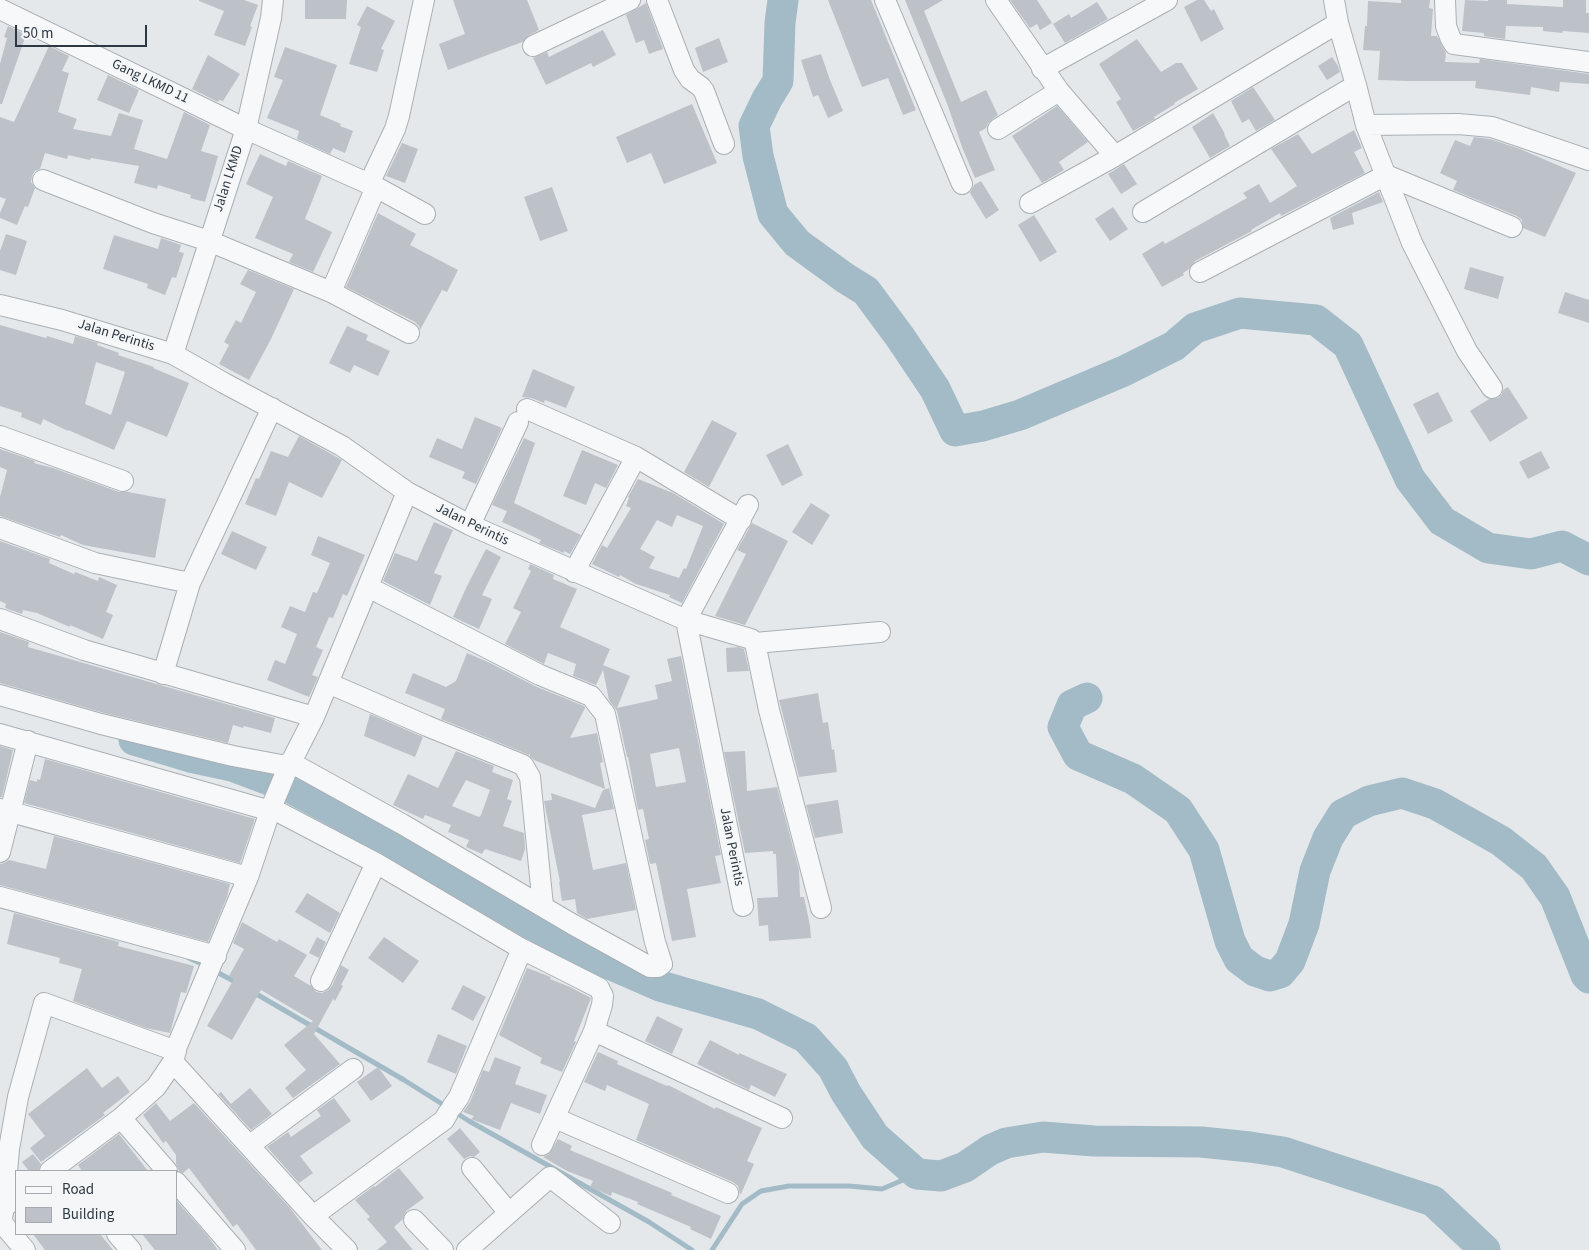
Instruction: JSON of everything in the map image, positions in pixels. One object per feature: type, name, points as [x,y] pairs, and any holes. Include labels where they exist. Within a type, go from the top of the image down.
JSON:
[{"type":"street","name":"Jalan LKMD","points":[[173,354],[246,129],[271,18],[273,0]]},
{"type":"street","points":[[331,292],[399,116],[424,0]]},
{"type":"street","points":[[533,46],[630,0]]},
{"type":"street","points":[[657,0],[684,70],[690,79],[701,87],[704,92],[724,144]]},
{"type":"street","points":[[885,0],[962,184]]},
{"type":"street","points":[[996,0],[1042,69],[1114,156]]},
{"type":"street","points":[[1042,69],[1167,0]]},
{"type":"street","points":[[1334,0],[1338,23],[1366,125],[1412,243],[1467,351],[1492,388]]},
{"type":"street","points":[[1445,0],[1446,26],[1454,44],[1589,62]]},
{"type":"street","name":"Gang LKMD 11","points":[[1,15],[372,186],[425,214]]},
{"type":"street","points":[[1030,203],[1114,156],[1338,23]]},
{"type":"street","points":[[1143,212],[1356,84]]},
{"type":"street","points":[[998,129],[1059,91]]},
{"type":"street","points":[[1366,125],[1458,124],[1492,127],[1589,160]]},
{"type":"street","points":[[1200,272],[1386,175],[1512,227]]},
{"type":"street","points":[[43,180],[153,223],[209,241],[331,292],[409,333]]},
{"type":"street","name":"Jalan Perintis","points":[[0,304],[62,320],[173,354],[342,446],[407,492],[470,525],[686,620],[743,906]]},
{"type":"street","points":[[163,674],[190,583],[272,408]]},
{"type":"street","points":[[470,525],[523,415],[636,457],[744,512],[686,620],[751,639],[755,643],[769,710],[821,908]]},
{"type":"street","points":[[0,436],[123,481]]},
{"type":"street","points":[[574,572],[636,457]]},
{"type":"street","points":[[58,1169],[122,1118],[156,1087],[174,1057],[248,877],[289,766],[314,717],[407,492]]},
{"type":"street","points":[[0,528],[95,563],[190,583]]},
{"type":"street","points":[[0,695],[101,724],[233,756],[289,766],[402,824],[572,924],[650,967],[658,967],[662,964],[655,942],[604,714],[591,696],[540,675],[368,587]]},
{"type":"street","points":[[0,619],[84,650],[314,717]]},
{"type":"street","points":[[755,643],[880,632]]},
{"type":"street","points":[[328,683],[523,765],[530,777],[543,906]]},
{"type":"street","points":[[0,734],[272,809],[376,863],[522,949],[599,988],[603,996],[602,1005],[594,1031],[542,1145]]},
{"type":"street","points":[[0,852],[5,811],[28,742]]},
{"type":"street","points":[[5,811],[248,877]]},
{"type":"street","points":[[321,981],[376,863]]},
{"type":"street","points":[[0,897],[216,956]]},
{"type":"street","points":[[313,1216],[444,1120],[459,1097],[522,949]]},
{"type":"street","points":[[25,1250],[3,1224],[2,1218],[10,1202],[9,1149],[18,1097],[44,1003],[174,1057],[313,1216],[347,1250]]},
{"type":"street","points":[[594,1031],[782,1118]]},
{"type":"street","points":[[250,1145],[354,1069]]},
{"type":"street","points":[[122,1118],[166,1170]]},
{"type":"street","points":[[555,1118],[728,1193]]},
{"type":"street","points":[[472,1168],[509,1213]]},
{"type":"street","points":[[467,1250],[550,1177],[610,1223]]},
{"type":"street","points":[[178,1184],[235,1250]]},
{"type":"street","points":[[414,1220],[443,1250]]},
{"type":"street","points":[[118,1235],[131,1250]]},
{"type":"building","points":[[199,0],[244,0],[258,5],[245,46],[214,35],[224,11]]},
{"type":"building","points":[[305,0],[347,0],[346,19],[305,19]]},
{"type":"building","points":[[453,0],[527,0],[539,30],[522,42],[448,70],[439,44],[465,34]]},
{"type":"building","points":[[828,0],[871,0],[916,110],[903,115],[888,78],[862,87]]},
{"type":"building","points":[[905,0],[943,0],[924,11],[961,102],[986,90],[998,115],[988,123],[986,128],[979,132],[995,170],[975,178]]},
{"type":"building","points":[[1010,0],[1037,0],[1052,23],[1040,30],[1037,24],[1030,28]]},
{"type":"building","points":[[1197,0],[1204,0],[1211,11],[1214,9],[1224,29],[1201,42],[1184,7]]},
{"type":"building","points":[[1401,0],[1430,0],[1429,8],[1433,9],[1431,36],[1437,36],[1446,53],[1445,62],[1479,63],[1480,59],[1589,74],[1589,84],[1560,82],[1559,92],[1531,87],[1530,95],[1475,88],[1476,81],[1378,80],[1380,51],[1363,50],[1365,26],[1367,26],[1368,1],[1401,3]]},
{"type":"building","points":[[1465,0],[1507,0],[1507,4],[1563,7],[1563,0],[1586,0],[1586,13],[1589,13],[1589,33],[1563,31],[1562,33],[1543,31],[1543,27],[1506,26],[1505,39],[1484,36],[1484,33],[1462,31]]},
{"type":"building","points":[[1097,2],[1108,19],[1065,43],[1053,24],[1069,14],[1071,18]]},
{"type":"building","points":[[646,3],[663,49],[649,54],[644,40],[636,43],[626,15]]},
{"type":"building","points":[[367,6],[395,21],[381,49],[384,50],[377,72],[349,64],[361,27],[357,25]]},
{"type":"building","points":[[8,26],[26,35],[2,104],[0,104],[0,64],[7,38],[4,37]]},
{"type":"building","points":[[603,30],[616,55],[593,67],[591,63],[546,85],[533,58],[547,52],[549,57]]},
{"type":"building","points":[[719,38],[728,62],[703,72],[695,48]]},
{"type":"building","points":[[1137,39],[1161,72],[1176,63],[1182,63],[1198,89],[1174,103],[1154,117],[1155,119],[1133,131],[1116,102],[1121,99],[1099,64]]},
{"type":"building","points":[[49,46],[69,56],[62,71],[69,73],[58,112],[77,119],[73,129],[111,136],[119,113],[143,120],[134,149],[167,159],[184,112],[210,125],[201,151],[218,156],[205,202],[190,198],[191,195],[158,185],[157,189],[134,183],[139,166],[91,158],[90,160],[68,155],[67,159],[45,153],[40,169],[35,171],[32,176],[31,182],[35,188],[28,207],[25,206],[17,225],[0,218],[0,213],[6,199],[0,197],[0,117],[14,122]]},
{"type":"building","points":[[285,47],[337,65],[320,115],[353,131],[345,153],[333,148],[330,154],[297,139],[299,131],[267,118],[283,80],[274,77]]},
{"type":"building","points":[[821,54],[843,111],[828,118],[818,95],[813,97],[801,60]]},
{"type":"building","points":[[208,55],[240,74],[223,101],[219,100],[218,102],[192,89]]},
{"type":"building","points":[[1332,57],[1340,72],[1327,80],[1318,66]]},
{"type":"building","points":[[108,75],[139,90],[129,113],[97,100]]},
{"type":"building","points":[[1253,87],[1275,120],[1256,131],[1249,119],[1242,123],[1231,101]]},
{"type":"building","points":[[692,104],[717,163],[664,184],[651,153],[627,163],[616,137]]},
{"type":"building","points":[[1057,106],[1088,142],[1059,162],[1064,170],[1042,183],[1012,136]]},
{"type":"building","points":[[1213,113],[1230,146],[1210,158],[1192,127]]},
{"type":"building","points":[[1354,130],[1362,148],[1354,152],[1365,173],[1281,216],[1280,213],[1252,231],[1195,261],[1183,273],[1184,275],[1162,287],[1142,254],[1163,241],[1165,244],[1247,198],[1243,193],[1259,184],[1270,203],[1297,186],[1271,149],[1298,134],[1312,154]]},
{"type":"building","points":[[1474,137],[1490,139],[1520,149],[1576,173],[1545,237],[1523,228],[1522,220],[1517,216],[1453,190],[1457,181],[1440,173],[1455,140],[1470,146]]},
{"type":"building","points":[[402,143],[418,149],[405,183],[386,176]]},
{"type":"building","points":[[260,154],[286,166],[288,161],[322,176],[305,219],[332,232],[313,272],[289,262],[293,254],[255,238],[273,197],[246,184]]},
{"type":"building","points":[[1124,164],[1137,184],[1121,194],[1108,174]]},
{"type":"building","points":[[981,181],[999,210],[986,219],[970,193],[974,185]]},
{"type":"building","points":[[552,187],[568,231],[540,241],[524,197]]},
{"type":"building","points":[[1379,192],[1383,202],[1352,213],[1354,224],[1333,230],[1330,218]]},
{"type":"building","points":[[1113,207],[1128,229],[1110,241],[1095,219]]},
{"type":"building","points":[[378,213],[416,234],[410,245],[458,270],[447,292],[442,290],[420,330],[415,322],[346,287]]},
{"type":"building","points":[[1034,215],[1057,252],[1040,262],[1018,225]]},
{"type":"building","points":[[6,234],[27,241],[16,275],[0,270],[0,251]]},
{"type":"building","points":[[114,235],[158,249],[161,238],[181,245],[179,252],[184,253],[176,278],[172,277],[165,295],[147,288],[148,284],[103,269]]},
{"type":"building","points":[[1470,267],[1504,277],[1498,299],[1464,289]]},
{"type":"building","points":[[248,270],[294,289],[271,339],[249,380],[219,364],[229,345],[224,342],[236,320],[241,323],[256,292],[240,284]]},
{"type":"building","points":[[1565,292],[1589,300],[1589,323],[1558,313]]},
{"type":"building","points":[[0,325],[73,344],[75,336],[98,343],[97,345],[119,353],[118,355],[154,367],[189,383],[167,437],[127,421],[114,450],[43,419],[41,425],[21,417],[22,413],[0,406]],"holes":[[[96,362],[125,372],[111,415],[85,404]]]},
{"type":"building","points":[[347,326],[368,335],[366,340],[390,351],[378,376],[354,365],[350,373],[329,363]]},
{"type":"building","points":[[533,369],[575,387],[566,408],[545,400],[544,403],[532,398],[522,397]]},
{"type":"building","points":[[1508,387],[1528,418],[1490,442],[1470,411],[1489,399],[1498,398],[1503,390]]},
{"type":"building","points":[[1438,392],[1453,421],[1428,434],[1413,404]]},
{"type":"building","points":[[475,417],[502,428],[476,484],[462,478],[465,472],[429,457],[437,438],[462,449]]},
{"type":"building","points":[[712,420],[737,433],[709,487],[684,472]]},
{"type":"building","points":[[299,436],[342,460],[322,498],[289,482],[276,516],[245,504],[256,478],[259,479],[271,451],[288,457]]},
{"type":"building","points":[[524,438],[535,443],[514,503],[581,535],[570,554],[539,543],[541,540],[502,522],[507,511],[492,505]]},
{"type":"building","points":[[788,444],[803,475],[782,486],[766,455]]},
{"type":"building","points":[[0,449],[35,461],[34,463],[119,492],[166,499],[155,558],[83,545],[61,535],[60,537],[0,516],[0,497],[7,470],[0,467]]},
{"type":"building","points":[[582,450],[618,465],[606,488],[595,483],[586,505],[563,496]]},
{"type":"building","points":[[1541,451],[1550,468],[1528,479],[1519,462]]},
{"type":"building","points":[[638,479],[673,493],[724,524],[682,603],[669,597],[670,595],[636,584],[620,575],[619,577],[592,564],[602,545],[607,548],[631,508],[626,506],[628,497]],"holes":[[[677,515],[703,526],[686,569],[684,568],[679,578],[649,568],[655,557],[640,549],[657,520],[672,527]]]},
{"type":"building","points":[[811,503],[830,515],[812,545],[792,532]]},
{"type":"building","points":[[434,522],[453,530],[434,573],[442,576],[430,605],[383,581],[395,553],[417,561]]},
{"type":"building","points":[[752,523],[788,541],[745,625],[715,616],[746,554],[737,550]]},
{"type":"building","points":[[232,531],[267,547],[256,570],[221,554]]},
{"type":"building","points":[[318,536],[365,555],[347,596],[343,594],[333,618],[329,617],[316,647],[323,650],[312,675],[318,677],[309,697],[267,680],[275,660],[285,664],[297,634],[281,627],[290,606],[305,612],[313,592],[317,593],[330,563],[311,555]]},
{"type":"building","points":[[0,541],[50,559],[49,563],[74,574],[75,572],[98,581],[99,577],[117,585],[106,612],[113,615],[103,639],[37,613],[23,610],[22,614],[5,608],[6,604],[0,601]]},
{"type":"building","points":[[486,549],[501,557],[482,595],[492,599],[479,629],[453,617]]},
{"type":"building","points":[[530,564],[554,575],[553,579],[577,589],[560,627],[610,649],[603,665],[630,676],[617,708],[658,699],[655,685],[672,681],[667,659],[681,656],[721,855],[715,856],[721,883],[687,889],[696,937],[672,941],[656,863],[650,864],[645,840],[649,839],[643,809],[638,810],[617,711],[609,700],[603,670],[596,685],[573,676],[576,664],[548,653],[544,664],[505,644],[521,612],[513,608],[531,571],[528,569]],"holes":[[[679,748],[686,782],[656,787],[650,754]]]},
{"type":"building","points":[[0,632],[29,642],[28,647],[275,718],[271,733],[233,725],[228,743],[104,713],[0,683]]},
{"type":"building","points":[[738,647],[744,649],[749,671],[727,672],[726,648]]},
{"type":"building","points":[[467,653],[537,687],[584,706],[585,708],[570,738],[597,733],[603,762],[600,763],[605,789],[534,760],[530,753],[529,755],[441,719],[445,709],[405,693],[413,673],[446,687],[456,681]]},
{"type":"building","points":[[818,693],[823,723],[828,722],[837,772],[799,777],[779,700]]},
{"type":"building","points":[[370,714],[423,737],[415,757],[364,736]]},
{"type":"building","points":[[0,746],[13,750],[2,797],[0,797]]},
{"type":"building","points":[[456,751],[494,766],[492,772],[513,780],[507,799],[512,801],[503,826],[524,833],[525,849],[521,861],[485,849],[482,854],[466,847],[469,840],[448,832],[451,825],[425,815],[423,819],[393,805],[408,774],[438,788]],"holes":[[[466,780],[490,790],[479,817],[452,806]]]},
{"type":"building","points":[[745,751],[747,791],[777,787],[799,870],[800,897],[804,897],[811,938],[769,941],[768,925],[759,926],[757,898],[778,897],[776,854],[773,854],[773,851],[745,853],[724,752]]},
{"type":"building","points":[[45,759],[255,819],[240,863],[24,803],[30,780],[37,782],[37,779],[40,780]]},
{"type":"building","points":[[609,788],[614,809],[582,815],[593,870],[626,863],[636,910],[587,919],[577,913],[575,899],[562,901],[544,801],[552,800],[551,793],[595,808],[603,790]]},
{"type":"building","points":[[838,800],[843,833],[815,838],[806,805]]},
{"type":"building","points":[[54,836],[230,884],[227,897],[208,942],[0,885],[0,864],[9,860],[46,869]]},
{"type":"building","points":[[307,893],[340,913],[330,933],[295,912]]},
{"type":"building","points":[[14,913],[119,942],[118,946],[194,966],[186,993],[181,992],[170,1033],[146,1028],[73,1001],[82,969],[59,963],[60,958],[7,944]]},
{"type":"building","points":[[242,922],[277,942],[279,939],[307,955],[294,976],[311,986],[316,992],[322,993],[332,986],[341,965],[349,970],[335,1001],[333,999],[314,1034],[340,1064],[293,1098],[285,1088],[306,1070],[284,1045],[313,1021],[261,990],[232,1040],[207,1026],[234,979],[229,976],[244,949],[233,943]]},
{"type":"building","points":[[317,937],[326,942],[319,958],[309,953]]},
{"type":"building","points":[[384,937],[419,961],[403,983],[368,958]]},
{"type":"building","points":[[527,968],[551,977],[550,979],[591,998],[574,1041],[576,1042],[562,1072],[540,1063],[542,1058],[499,1035]]},
{"type":"building","points":[[463,985],[486,997],[473,1021],[451,1009]]},
{"type":"building","points":[[657,1016],[683,1029],[672,1054],[645,1041]]},
{"type":"building","points":[[438,1034],[467,1046],[456,1074],[427,1062]]},
{"type":"building","points":[[710,1040],[739,1055],[739,1053],[787,1074],[775,1097],[751,1085],[749,1090],[697,1064]]},
{"type":"building","points":[[598,1052],[618,1061],[617,1064],[668,1085],[715,1109],[716,1107],[762,1128],[747,1161],[754,1164],[741,1194],[738,1186],[733,1182],[636,1140],[649,1104],[607,1085],[605,1091],[584,1082]]},
{"type":"building","points":[[495,1057],[521,1067],[515,1084],[547,1095],[540,1114],[511,1103],[500,1130],[471,1119],[474,1116],[463,1112],[470,1102],[483,1070],[489,1072]]},
{"type":"building","points":[[378,1067],[392,1086],[371,1101],[357,1082]]},
{"type":"building","points":[[87,1068],[102,1088],[118,1076],[130,1092],[103,1113],[105,1115],[41,1162],[30,1148],[45,1136],[28,1114]]},
{"type":"building","points":[[250,1088],[272,1114],[251,1130],[218,1094],[221,1092],[231,1104]]},
{"type":"building","points":[[334,1098],[351,1121],[300,1156],[313,1173],[299,1183],[267,1147],[288,1132],[291,1137],[321,1116],[317,1110]]},
{"type":"building","points":[[156,1103],[170,1121],[194,1103],[290,1208],[322,1250],[256,1250],[237,1224],[233,1227],[189,1168],[183,1173],[179,1171],[176,1164],[176,1155],[166,1141],[163,1143],[143,1115]]},
{"type":"building","points":[[460,1128],[480,1152],[474,1157],[470,1156],[464,1159],[447,1139]]},
{"type":"building","points":[[119,1134],[147,1170],[81,1170],[78,1165]]},
{"type":"building","points":[[558,1139],[572,1146],[570,1150],[721,1216],[711,1239],[690,1229],[691,1227],[637,1204],[638,1202],[612,1192],[611,1196],[590,1187],[593,1181],[567,1171],[543,1157],[549,1154]]},
{"type":"building","points":[[33,1154],[41,1164],[38,1170],[28,1170],[22,1162]]},
{"type":"building","points":[[399,1168],[424,1198],[406,1211],[402,1220],[394,1227],[413,1250],[377,1250],[387,1242],[367,1219],[370,1217],[355,1200]]},
{"type":"building","points":[[178,1202],[218,1250],[155,1250],[143,1235],[178,1235]]},
{"type":"building","points":[[34,1235],[101,1235],[113,1250],[45,1250]]},
{"type":"waterway","points":[[783,0],[780,23],[778,81],[754,126],[758,156],[773,214],[797,243],[866,291],[935,389],[955,431],[983,426],[1020,415],[1124,371],[1174,346],[1195,328],[1240,313],[1316,320],[1348,345],[1410,479],[1442,521],[1488,548],[1531,554],[1562,546],[1589,560]]},
{"type":"waterway","points":[[1087,698],[1072,705],[1063,727],[1078,755],[1133,779],[1178,810],[1204,850],[1230,941],[1239,959],[1255,971],[1270,976],[1280,973],[1290,961],[1304,924],[1315,871],[1328,838],[1343,814],[1369,801],[1402,793],[1435,804],[1501,841],[1534,867],[1555,897],[1586,975],[1589,978]]},
{"type":"waterway","points":[[134,740],[190,757],[232,766],[293,789],[373,832],[573,948],[660,986],[758,1014],[806,1038],[833,1068],[846,1093],[875,1137],[917,1174],[941,1176],[965,1167],[990,1150],[1006,1143],[1043,1137],[1094,1141],[1201,1142],[1250,1147],[1283,1152],[1433,1201],[1485,1250]]},
{"type":"waterway","points":[[189,958],[206,966]]},
{"type":"waterway","points":[[213,970],[239,984]]},
{"type":"waterway","points":[[253,992],[404,1080],[469,1121],[649,1222],[692,1250]]},
{"type":"waterway","points":[[712,1250],[742,1204],[761,1191],[789,1186],[849,1186],[882,1189],[917,1174]]}]
